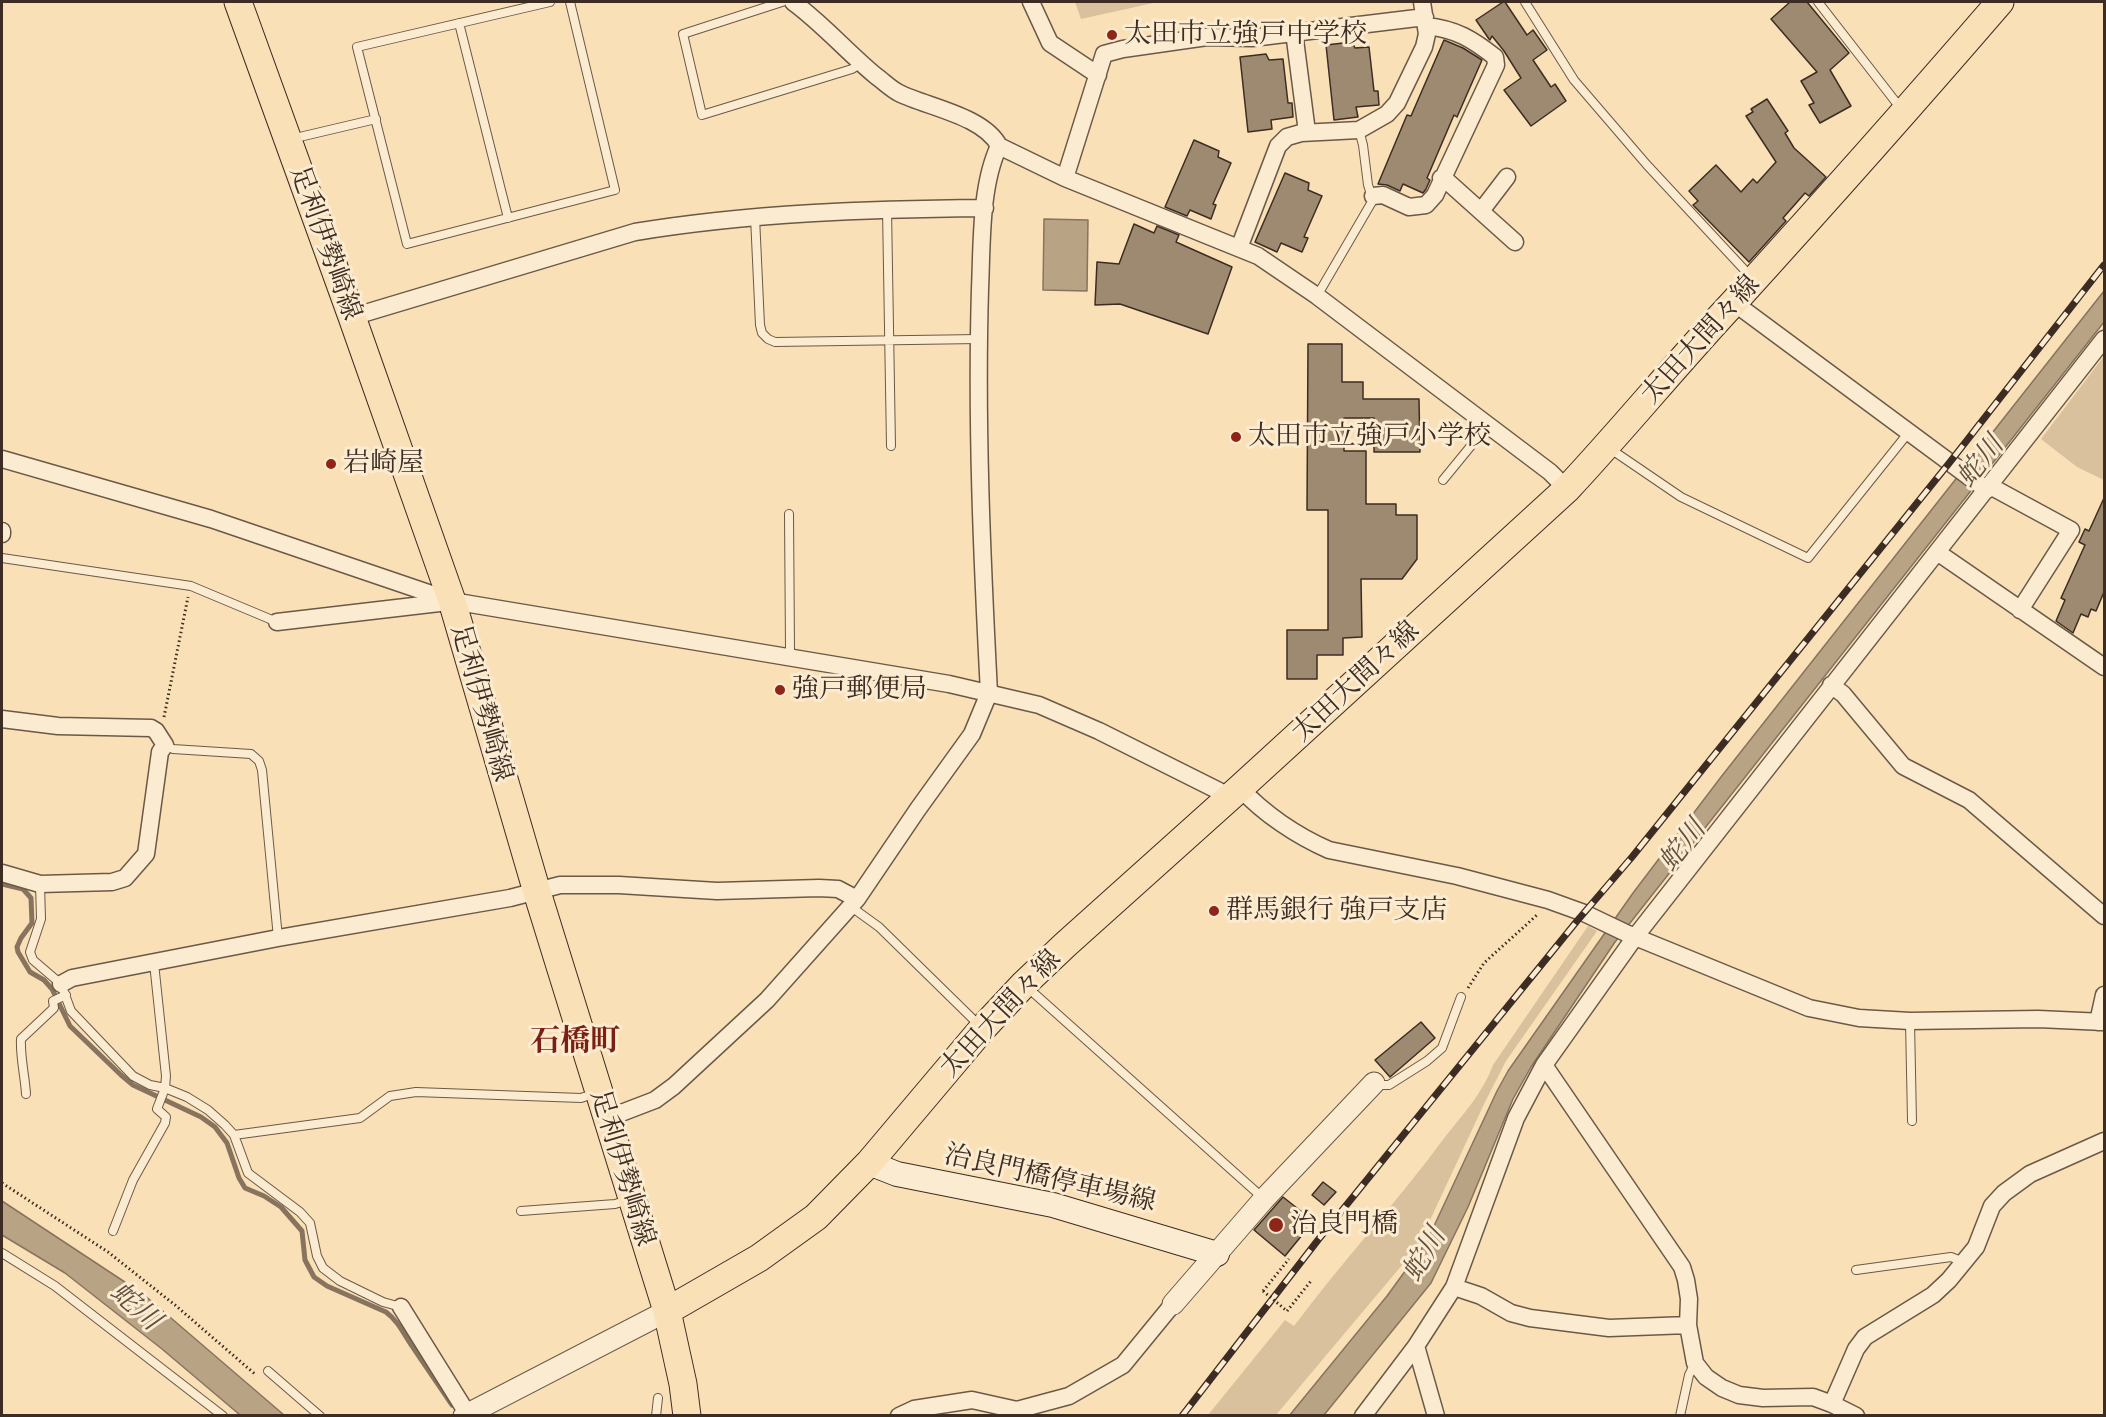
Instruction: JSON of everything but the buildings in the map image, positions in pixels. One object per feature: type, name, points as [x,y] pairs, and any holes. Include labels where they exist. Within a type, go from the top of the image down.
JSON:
[{"type":"main road","name":"足利伊勢崎線","points":[[238,2],[452,601],[537,892],[666,1311],[683,1384],[687,1416]]},
{"type":"main road","name":"太田大間々線","points":[[666,1311],[759,1258],[816,1217],[869,1163],[982,1029],[1024,984],[1567,489],[2000,2]]},
{"type":"main road","name":"治良門橋停車場線","points":[[869,1163],[897,1174],[1053,1205],[1217,1254]]},
{"type":"street","points":[[793,2],[814,17],[861,63],[897,92],[966,120],[994,136],[999,146],[1065,178],[1258,256],[1317,296],[1550,472],[1567,489]]},
{"type":"street","points":[[1031,2],[1050,43],[1098,75]]},
{"type":"street","points":[[1065,178],[1104,54],[1123,49],[1207,37],[1252,38],[1424,15],[1438,27],[1472,38],[1495,57],[1496,65],[1435,195],[1425,205],[1409,207],[1383,195],[1373,196]]},
{"type":"street","points":[[1239,248],[1278,146],[1287,137],[1307,132],[1359,130],[1380,118],[1397,103],[1424,47],[1427,34],[1424,15]]},
{"type":"street","points":[[1294,32],[1307,132]]},
{"type":"street","points":[[608,1118],[655,1100],[674,1086],[767,1000],[854,902],[972,734],[989,693],[978,435],[979,339],[985,208],[992,161],[999,146]]},
{"type":"street","points":[[1481,211],[1507,177]]},
{"type":"street","points":[[1441,178],[1515,242]]},
{"type":"street","points":[[352,317],[635,232],[812,212],[985,208]]},
{"type":"street","points":[[1733,302],[1986,487],[2071,530],[2020,610]]},
{"type":"street","points":[[1363,1416],[1416,1346],[1454,1287],[1516,1118],[1544,1065],[1631,935],[1832,685],[2104,339]]},
{"type":"street","points":[[2,459],[211,519],[452,601],[949,684],[1039,705],[1099,731],[1219,791],[1234,794],[1315,844],[1329,850],[1456,876],[1537,897],[1584,913],[1631,935],[1809,1008],[1859,1018],[1910,1021],[2038,1019],[2101,1022],[2104,995]]},
{"type":"street","points":[[1937,552],[2104,667]]},
{"type":"street","points":[[277,622],[452,601]]},
{"type":"street","points":[[1832,685],[1843,694],[1904,766],[1969,800],[2104,916]]},
{"type":"street","points":[[2,719],[58,726],[151,728],[160,738],[146,854],[125,878],[112,882],[40,884],[2,873]]},
{"type":"street","points":[[64,989],[72,978],[278,938],[537,892],[560,885],[717,891],[819,888],[838,890],[854,902]]},
{"type":"street","points":[[1544,1065],[1682,1267],[1689,1299],[1688,1325],[1695,1363],[1706,1377],[1722,1388],[1739,1395],[1763,1398],[1813,1397],[1843,1411],[1856,1349],[1865,1337],[1934,1295],[1976,1247],[1992,1206],[2004,1193],[2030,1174],[2104,1141]]},
{"type":"street","points":[[899,1416],[914,1409],[972,1400],[999,1412],[1017,1410],[1069,1396],[1124,1365],[1173,1304],[1264,1199],[1374,1083]]},
{"type":"street","points":[[1454,1287],[1481,1296],[1511,1313],[1530,1318],[1609,1328],[1688,1325]]},
{"type":"street","points":[[401,1307],[465,1414],[666,1311]]},
{"type":"street","points":[[1416,1346],[1436,1416]]},
{"type":"lane","points":[[550,2],[357,47],[408,244],[615,190],[570,2]]},
{"type":"lane","points":[[782,2],[683,34],[702,115],[852,69],[861,63]]},
{"type":"lane","points":[[1525,2],[1574,80],[1647,165],[1754,280]]},
{"type":"lane","points":[[1818,2],[1904,112]]},
{"type":"lane","points":[[459,23],[508,218]]},
{"type":"lane","points":[[288,140],[375,119]]},
{"type":"lane","points":[[1317,296],[1373,200],[1368,185],[1359,130]]},
{"type":"lane","points":[[887,210],[891,446]]},
{"type":"lane","points":[[755,217],[758,314],[762,333],[768,339],[775,342],[979,339]]},
{"type":"lane","points":[[1443,480],[1488,425]]},
{"type":"lane","points":[[1606,447],[1681,497],[1808,558],[1910,432]]},
{"type":"lane","points":[[788,657],[789,514]]},
{"type":"lane","points":[[2,558],[191,586],[277,622]]},
{"type":"lane","points":[[160,738],[173,749],[250,754],[259,761],[262,770],[278,938]]},
{"type":"lane","points":[[40,884],[41,919],[30,952],[33,960],[64,989],[70,1011],[134,1076],[187,1097],[208,1110],[234,1135],[249,1173],[300,1212],[310,1223],[317,1257],[322,1268],[340,1281],[383,1302],[401,1307]]},
{"type":"lane","points":[[854,902],[982,1029]]},
{"type":"lane","points":[[113,1231],[134,1180],[165,1123],[166,1117],[157,1109],[165,1088],[166,1076],[154,963]]},
{"type":"lane","points":[[1024,984],[1264,1199]]},
{"type":"lane","points":[[26,1094],[21,1039],[54,1008],[54,1001],[64,989]]},
{"type":"lane","points":[[1374,1083],[1383,1086],[1389,1084],[1436,1055],[1442,1048],[1461,997]]},
{"type":"lane","points":[[1910,1021],[1912,1122]]},
{"type":"lane","points":[[234,1135],[360,1118],[390,1096],[416,1092],[581,1098],[599,1092]]},
{"type":"lane","points":[[521,1211],[615,1204],[632,1199]]},
{"type":"lane","points":[[2,1253],[55,1286],[223,1416]]},
{"type":"lane","points":[[1856,1269],[1951,1257],[1965,1262]]},
{"type":"lane","points":[[1680,1416],[1689,1375],[1695,1363]]},
{"type":"lane","points":[[268,1371],[320,1416]]},
{"type":"lane","points":[[656,1416],[658,1398]]},
{"type":"path","points":[[160,738],[191,586]]},
{"type":"path","points":[[1461,997],[1484,963],[1542,910]]},
{"type":"path","points":[[2,1183],[108,1252],[176,1305],[259,1377]]},
{"type":"path","points":[[1289,1259],[1263,1291],[1287,1311],[1311,1281]]},
{"type":"shaded area","points":[[1075,2],[1158,2],[1081,19]]},
{"type":"shaded area","points":[[2104,356],[2104,480],[2077,467],[2041,439]]},
{"type":"shaded area","points":[[1588,926],[1597,931],[1506,1061],[1418,1246],[1276,1415],[1208,1415],[1285,1320],[1294,1326],[1408,1185],[1478,1094],[1493,1065]]},
{"type":"water","points":[[1044,219],[1088,220],[1087,291],[1043,290]]},
{"type":"water","name":"蛇川","points":[[2104,291],[2104,322],[1615,942],[1531,1067],[1513,1099],[1468,1207],[1431,1283],[1324,1415],[1289,1416],[1387,1296],[1427,1241],[1508,1071],[1633,893],[1721,777]]},
{"type":"water","name":"蛇川","points":[[2,1201],[143,1294],[284,1415],[240,1415],[162,1349],[65,1273],[2,1235]]},
{"type":"waterway","points":[[2,884],[23,889],[31,898],[32,923],[21,938],[17,947],[18,952],[30,972],[44,980],[52,989],[70,1026],[133,1085],[201,1117],[215,1127],[227,1143],[239,1178],[245,1188],[281,1207],[302,1231],[305,1260],[314,1277],[327,1286],[386,1312],[400,1328],[452,1405]]},
{"type":"railway","points":[[1182,1416],[1318,1240],[1577,921],[1632,857],[1950,462],[2104,265]]},
{"type":"place","name":"太田市立強戸中学校","points":[[1112,35]]},
{"type":"place","name":"太田市立強戸小学校","points":[[1236,437]]},
{"type":"place","name":"岩崎屋","points":[[331,464]]},
{"type":"place","name":"強戸郵便局","points":[[780,690]]},
{"type":"place","name":"群馬銀行 強戸支店","points":[[1214,911]]},
{"type":"place","name":"治良門橋","points":[[1276,1225]]},
{"type":"district","name":"石橋町","points":[[575,1042]]}]
